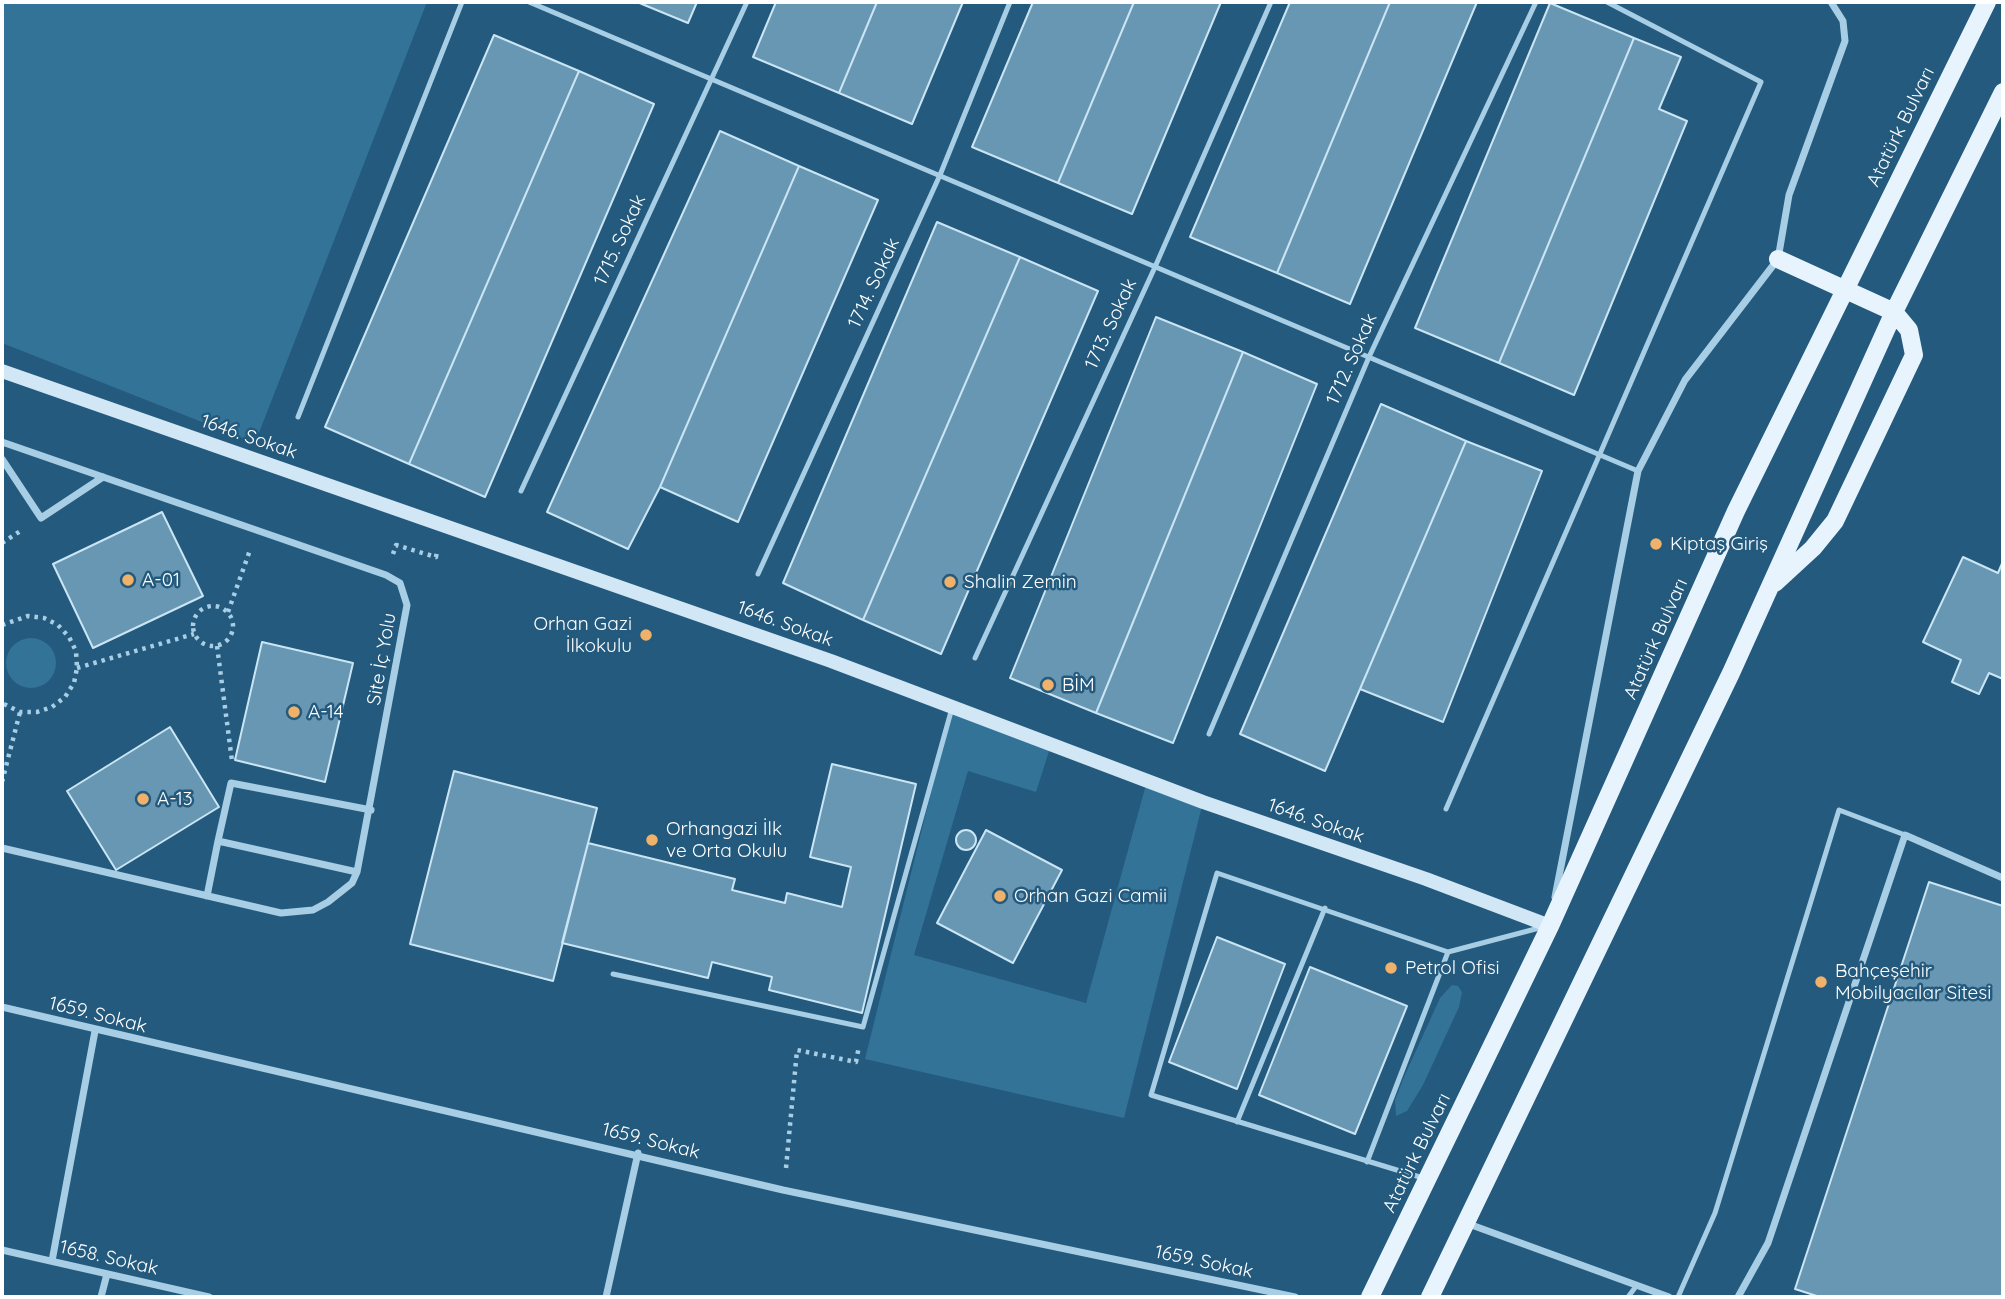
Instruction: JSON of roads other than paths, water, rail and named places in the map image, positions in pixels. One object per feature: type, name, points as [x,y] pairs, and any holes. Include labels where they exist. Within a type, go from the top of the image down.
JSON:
[{"type":"main road","name":"Atatürk Bulvarı","points":[[1370,1297],[1550,926],[1736,511],[1987,2]]},
{"type":"main road","points":[[1430,1297],[1769,588],[1894,312],[2003,92]]},
{"type":"main road","points":[[1769,588],[1813,548],[1835,521],[1909,371],[1914,355],[1912,339],[1903,321],[1894,312],[1779,259]]},
{"type":"street","points":[[1550,926],[1638,471],[1685,380],[1779,259],[1789,195],[1845,41],[1843,21],[1830,2]]},
{"type":"street","name":"1646. Sokak","points":[[2,371],[831,661],[1203,802],[1426,878],[1550,926]]},
{"type":"street","points":[[2,442],[103,477]]},
{"type":"street","points":[[2,459],[40,518],[103,477]]},
{"type":"street","name":"Site İç Yolu","points":[[2,848],[296,914],[328,902],[352,883],[356,872],[371,810],[407,605],[400,583],[386,575],[103,477]]},
{"type":"street","points":[[208,896],[231,783],[371,810]]},
{"type":"street","points":[[1738,1297],[1768,1243],[1905,835],[2003,878]]},
{"type":"street","points":[[218,841],[356,872]]},
{"type":"street","name":"1659. Sokak","points":[[2,1007],[95,1031],[638,1153],[783,1190],[1295,1297]]},
{"type":"street","points":[[52,1261],[95,1031]]},
{"type":"street","points":[[606,1297],[638,1153]]},
{"type":"street","points":[[1466,1223],[1669,1297]]},
{"type":"street","name":"1658. Sokak","points":[[2,1250],[209,1297]]},
{"type":"street","points":[[101,1297],[107,1274]]},
{"type":"lane","points":[[298,417],[462,2]]},
{"type":"lane","points":[[529,2],[1638,471]]},
{"type":"lane","name":"1715. Sokak","points":[[521,491],[747,2]]},
{"type":"lane","name":"1714. Sokak","points":[[758,574],[940,175],[1010,2]]},
{"type":"lane","name":"1713. Sokak","points":[[975,658],[1154,267],[1271,2]]},
{"type":"lane","name":"1712. Sokak","points":[[1209,734],[1369,357],[1536,2]]},
{"type":"lane","points":[[1446,809],[1761,82],[1607,2]]},
{"type":"lane","points":[[614,974],[863,1027],[952,708]]},
{"type":"lane","points":[[1678,1297],[1715,1213],[1839,810],[1905,835]]},
{"type":"lane","points":[[1427,1179],[1151,1095],[1217,873],[1448,952],[1550,926]]},
{"type":"lane","points":[[1237,1122],[1325,908]]},
{"type":"lane","points":[[1367,1162],[1448,952]]},
{"type":"lane","points":[[1628,1297],[1637,1285]]},
{"type":"place","name":"Kiptaş Giriş","points":[[1656,544]]},
{"type":"place","name":"A-01","points":[[128,580]]},
{"type":"place","name":"Shalin Zemin","points":[[950,582]]},
{"type":"place","name":"Orhan Gazi İlkokulu","points":[[646,635]]},
{"type":"place","name":"BİM","points":[[1048,685]]},
{"type":"place","name":"A-14","points":[[294,712]]},
{"type":"place","name":"A-13","points":[[143,799]]},
{"type":"place","name":"Orhangazi İlk ve Orta Okulu","points":[[652,840]]},
{"type":"place","name":"Orhan Gazi Camii","points":[[1000,896]]},
{"type":"place","name":"Petrol Ofisi","points":[[1391,968]]},
{"type":"place","name":"Bahçeşehir Mobilyacılar Sitesi","points":[[1821,982]]}]
